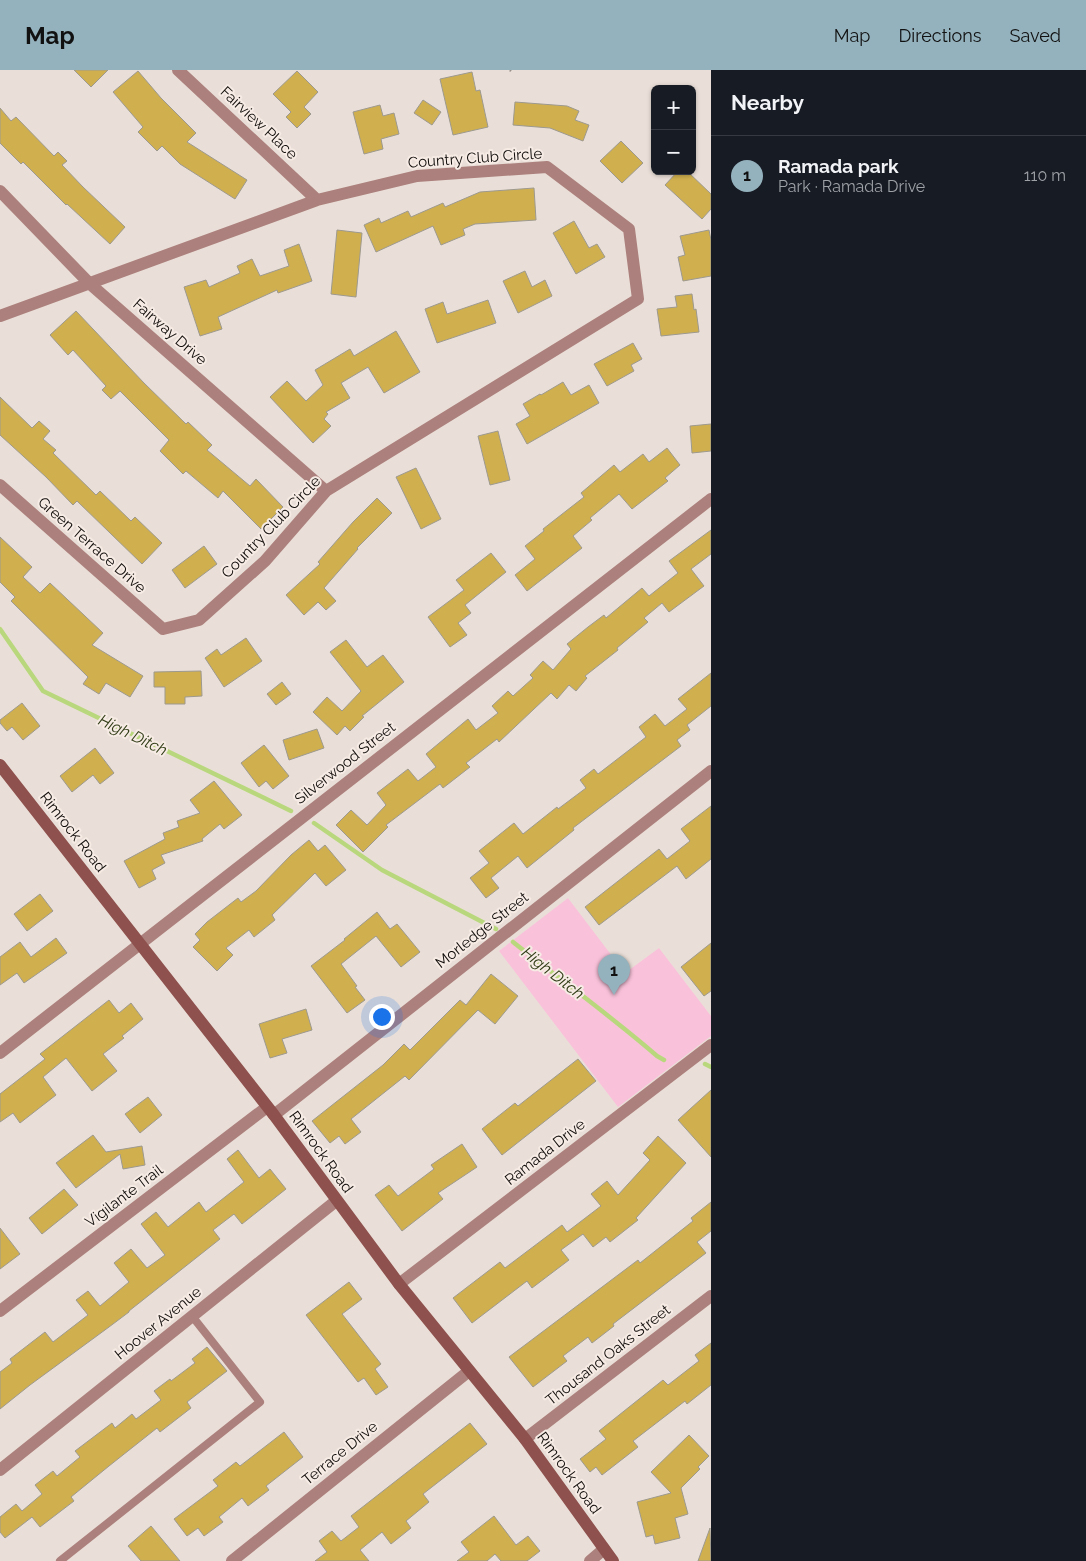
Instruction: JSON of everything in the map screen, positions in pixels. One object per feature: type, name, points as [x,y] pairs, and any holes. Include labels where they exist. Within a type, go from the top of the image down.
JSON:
[{"type":"main road","name":"Rimrock Road","points":[[0,765],[270,1111],[399,1284],[525,1439],[613,1561]]},
{"type":"street","name":"Fairview Place","points":[[178,70],[316,200]]},
{"type":"street","name":"Country Club Circle","points":[[0,316],[316,200],[417,176],[547,168],[629,229],[638,299],[326,491],[265,561],[199,620],[163,629]]},
{"type":"street","name":"Fairway Drive","points":[[0,191],[89,283],[326,491]]},
{"type":"street","name":"Green Terrace Drive","points":[[0,485],[163,629]]},
{"type":"street","name":"Silverwood Street","points":[[0,1053],[711,499]]},
{"type":"street","name":"Morledge Street","points":[[270,1111],[711,771]]},
{"type":"street","name":"Ramada Drive","points":[[399,1284],[711,1045]]},
{"type":"street","name":"Vigilante Trail","points":[[0,1311],[270,1111]]},
{"type":"street","name":"Hoover Avenue","points":[[0,1470],[336,1201]]},
{"type":"street","name":"Thousand Oaks Street","points":[[525,1439],[711,1296]]},
{"type":"street","name":"Terrace Drive","points":[[232,1561],[469,1371]]},
{"type":"street","points":[[590,1561],[604,1549]]},
{"type":"lane","points":[[60,1561],[260,1402],[192,1316]]},
{"type":"shaded area","points":[[568,898],[625,973],[659,948],[711,1016],[711,1036],[618,1107],[499,951]]},
{"type":"building","points":[[74,70],[108,70],[91,87]]},
{"type":"building","points":[[138,71],[161,98],[196,133],[187,142],[247,180],[235,199],[180,164],[162,146],[157,151],[138,132],[143,127],[113,92]]},
{"type":"building","points":[[297,71],[318,92],[304,107],[311,114],[297,128],[286,117],[291,112],[273,94]]},
{"type":"building","points":[[472,72],[476,91],[480,90],[488,127],[453,135],[440,79]]},
{"type":"building","points":[[423,100],[441,112],[432,125],[414,113]]},
{"type":"building","points":[[515,102],[567,106],[579,111],[575,120],[589,125],[583,141],[550,128],[513,125]]},
{"type":"building","points":[[380,105],[383,116],[394,113],[399,134],[381,139],[383,149],[364,154],[353,112]]},
{"type":"building","points":[[0,108],[11,121],[16,117],[54,156],[58,152],[67,161],[62,165],[125,227],[110,244],[66,205],[23,162],[21,164],[0,143]]},
{"type":"building","points":[[621,141],[643,163],[622,183],[600,161]]},
{"type":"building","points":[[674,175],[691,175],[711,194],[711,209],[702,219],[665,185]]},
{"type":"building","points":[[534,188],[536,220],[475,224],[463,229],[465,235],[441,245],[433,226],[376,252],[364,225],[379,218],[381,223],[408,211],[411,217],[443,203],[445,207],[480,192]]},
{"type":"building","points":[[574,221],[589,248],[597,244],[605,257],[576,274],[553,233]]},
{"type":"building","points":[[337,230],[362,233],[356,297],[331,294]]},
{"type":"building","points":[[709,230],[711,240],[711,276],[683,281],[678,257],[685,255],[680,236]]},
{"type":"building","points":[[299,244],[312,281],[278,293],[277,290],[218,317],[222,329],[200,336],[184,287],[206,280],[209,287],[240,273],[237,266],[252,259],[260,276],[289,266],[284,250]]},
{"type":"building","points":[[525,271],[532,287],[545,280],[552,296],[518,313],[503,281]]},
{"type":"building","points":[[692,294],[699,332],[661,336],[657,309],[677,307],[675,296]]},
{"type":"building","points":[[488,300],[496,323],[437,343],[425,309],[443,302],[447,314]]},
{"type":"building","points":[[76,311],[144,383],[186,424],[188,422],[212,445],[207,450],[250,486],[256,479],[283,507],[261,529],[223,491],[218,498],[186,471],[183,474],[160,451],[169,440],[120,391],[111,399],[102,390],[106,386],[73,350],[68,355],[50,335]]},
{"type":"building","points":[[396,331],[420,372],[384,393],[368,367],[341,383],[350,398],[326,412],[328,414],[324,419],[331,426],[313,443],[270,397],[287,381],[306,401],[323,385],[315,370],[350,349],[354,356]]},
{"type":"building","points":[[633,343],[642,359],[631,365],[634,371],[607,386],[594,364]]},
{"type":"building","points":[[563,382],[571,395],[589,385],[599,403],[527,444],[516,424],[530,416],[523,404]]},
{"type":"building","points":[[0,397],[32,428],[39,421],[50,431],[43,439],[56,450],[53,453],[96,495],[100,491],[131,521],[135,517],[162,543],[142,564],[77,501],[73,505],[46,477],[0,435]]},
{"type":"building","points":[[711,424],[711,451],[692,453],[690,426]]},
{"type":"building","points":[[498,431],[510,480],[490,485],[478,436]]},
{"type":"building","points":[[667,448],[680,465],[665,478],[668,481],[632,509],[619,494],[590,518],[592,520],[573,536],[582,548],[527,591],[515,575],[535,559],[525,546],[544,531],[543,529],[584,497],[581,493],[614,465],[620,472],[643,454],[649,462]]},
{"type":"building","points":[[416,468],[441,519],[421,529],[396,477]]},
{"type":"building","points":[[377,498],[392,513],[357,548],[324,588],[336,601],[326,610],[318,602],[304,615],[286,595],[320,564],[318,562]]},
{"type":"building","points":[[711,530],[711,554],[691,569],[704,586],[669,612],[662,603],[644,618],[648,622],[617,648],[618,650],[585,676],[587,678],[576,691],[569,685],[557,699],[551,693],[499,742],[497,739],[466,763],[470,767],[443,788],[440,784],[386,825],[388,827],[363,852],[336,825],[351,810],[367,825],[386,805],[377,793],[408,769],[418,781],[436,767],[426,754],[468,719],[476,730],[498,713],[492,706],[508,691],[513,696],[533,678],[530,675],[543,661],[553,670],[571,649],[567,644],[604,615],[606,618],[642,588],[649,596],[678,573],[669,561]]},
{"type":"building","points":[[0,537],[32,567],[23,577],[40,593],[50,583],[103,633],[92,645],[143,676],[130,697],[106,683],[99,694],[83,684],[88,677],[11,601],[15,597],[0,582]]},
{"type":"building","points":[[204,546],[217,564],[185,588],[172,570]]},
{"type":"building","points":[[491,553],[506,572],[465,605],[471,613],[458,623],[467,635],[450,647],[428,617],[464,590],[456,580]]},
{"type":"building","points":[[246,638],[262,661],[224,687],[205,658],[217,649],[221,655]]},
{"type":"building","points":[[346,640],[367,667],[383,655],[404,682],[362,716],[364,717],[350,731],[345,726],[337,735],[313,712],[327,697],[342,711],[361,691],[330,652]]},
{"type":"building","points":[[201,671],[202,696],[185,697],[185,704],[165,704],[165,687],[154,687],[154,672]]},
{"type":"building","points":[[711,673],[711,706],[687,725],[690,730],[677,740],[681,746],[573,828],[574,830],[527,868],[518,856],[491,878],[499,888],[486,898],[470,878],[489,863],[479,851],[514,823],[523,834],[557,807],[558,809],[586,788],[580,780],[594,769],[598,774],[646,737],[639,727],[655,714],[665,726],[687,709],[678,699]]},
{"type":"building","points":[[282,682],[291,694],[276,705],[267,694]]},
{"type":"building","points":[[22,703],[40,726],[23,740],[12,727],[7,731],[0,723],[0,720]]},
{"type":"building","points":[[317,729],[324,748],[289,760],[283,740]]},
{"type":"building","points":[[264,745],[289,776],[273,789],[266,781],[259,787],[241,763]]},
{"type":"building","points":[[95,748],[114,773],[100,784],[93,775],[72,792],[60,776]]},
{"type":"building","points":[[214,781],[242,815],[224,829],[220,824],[202,839],[203,841],[161,855],[165,863],[152,870],[156,879],[139,888],[124,861],[165,839],[163,833],[179,827],[177,821],[200,813],[190,800]]},
{"type":"building","points":[[711,806],[711,859],[686,879],[677,866],[599,925],[585,907],[659,849],[667,859],[690,841],[681,829]]},
{"type":"building","points":[[309,840],[318,851],[325,845],[346,870],[326,886],[315,873],[272,915],[275,920],[254,937],[249,930],[226,948],[233,955],[217,971],[193,947],[200,940],[195,934],[238,898],[241,902],[256,891],[291,855]]},
{"type":"building","points":[[40,894],[53,911],[27,931],[14,914]]},
{"type":"building","points":[[377,912],[390,929],[397,924],[420,952],[401,967],[376,936],[341,964],[365,1000],[347,1013],[311,966]]},
{"type":"building","points":[[56,938],[67,953],[24,983],[17,973],[0,985],[0,957],[20,942],[31,957]]},
{"type":"building","points":[[711,943],[711,991],[704,996],[681,967]]},
{"type":"building","points":[[491,974],[518,996],[495,1024],[478,1010],[409,1080],[405,1076],[351,1119],[361,1132],[345,1144],[339,1136],[330,1143],[312,1121],[383,1065],[404,1044],[410,1050],[460,1000],[466,1005]]},
{"type":"building","points":[[109,1000],[119,1013],[131,1003],[143,1019],[122,1036],[124,1038],[103,1054],[117,1071],[92,1091],[66,1058],[43,1077],[56,1095],[20,1123],[13,1113],[0,1122],[0,1094],[45,1059],[40,1054]]},
{"type":"building","points":[[306,1009],[312,1030],[282,1039],[287,1053],[270,1058],[259,1024]]},
{"type":"building","points":[[578,1059],[596,1081],[502,1155],[482,1129],[515,1103],[518,1106]]},
{"type":"building","points":[[711,1090],[711,1157],[678,1120]]},
{"type":"building","points":[[148,1097],[162,1115],[140,1133],[125,1114]]},
{"type":"building","points":[[93,1135],[106,1152],[142,1146],[145,1165],[123,1169],[120,1154],[76,1188],[56,1163]]},
{"type":"building","points":[[658,1136],[686,1163],[636,1218],[638,1220],[610,1242],[606,1237],[593,1247],[583,1234],[561,1250],[569,1260],[532,1288],[527,1281],[472,1323],[453,1298],[500,1262],[505,1268],[562,1225],[567,1232],[601,1206],[591,1194],[607,1181],[618,1195],[650,1160],[643,1153]]},
{"type":"building","points":[[462,1144],[477,1167],[438,1193],[443,1199],[402,1231],[375,1195],[389,1185],[398,1196],[434,1169],[431,1165]]},
{"type":"building","points":[[238,1150],[259,1178],[270,1169],[286,1189],[242,1224],[234,1214],[213,1230],[220,1239],[129,1312],[0,1409],[0,1372],[12,1363],[10,1359],[45,1332],[53,1342],[88,1315],[76,1300],[88,1291],[100,1306],[129,1282],[114,1263],[131,1249],[147,1268],[165,1255],[141,1224],[156,1212],[168,1227],[199,1202],[206,1212],[244,1182],[227,1159]]},
{"type":"building","points":[[64,1189],[78,1205],[42,1234],[29,1218]]},
{"type":"building","points":[[711,1202],[711,1231],[697,1242],[706,1253],[613,1324],[614,1326],[592,1343],[588,1337],[563,1356],[567,1361],[533,1387],[509,1357],[638,1260],[640,1263],[693,1221],[691,1218]]},
{"type":"building","points":[[0,1228],[20,1254],[0,1269]]},
{"type":"building","points":[[349,1282],[362,1299],[342,1314],[381,1364],[375,1369],[388,1387],[376,1395],[364,1378],[358,1382],[306,1315]]},
{"type":"building","points":[[711,1343],[711,1385],[687,1404],[685,1401],[633,1441],[638,1447],[602,1475],[596,1467],[590,1472],[580,1459],[606,1439],[599,1431],[663,1380],[668,1385],[699,1361],[695,1355]]},
{"type":"building","points":[[207,1347],[227,1371],[187,1402],[191,1408],[160,1432],[157,1428],[71,1497],[74,1501],[40,1527],[32,1517],[5,1538],[0,1532],[0,1517],[16,1504],[22,1511],[42,1494],[35,1485],[53,1471],[57,1476],[80,1457],[75,1451],[112,1423],[115,1428],[132,1414],[136,1419],[161,1400],[154,1391],[195,1363],[192,1359]]},
{"type":"building","points":[[470,1423],[487,1444],[423,1494],[429,1502],[406,1521],[411,1528],[391,1544],[382,1532],[360,1550],[369,1561],[315,1561],[327,1552],[319,1541],[332,1531],[341,1541],[359,1527],[351,1516]]},
{"type":"building","points":[[284,1432],[303,1457],[266,1486],[269,1490],[248,1506],[242,1498],[219,1517],[223,1522],[204,1536],[198,1528],[187,1536],[174,1519],[218,1486],[213,1480],[236,1462],[240,1466]]},
{"type":"building","points":[[689,1435],[709,1456],[698,1467],[700,1469],[681,1488],[688,1514],[675,1518],[680,1538],[655,1544],[653,1535],[646,1537],[637,1502],[671,1493],[651,1472]]},
{"type":"building","points":[[494,1516],[516,1545],[528,1536],[540,1551],[527,1561],[501,1561],[495,1554],[487,1561],[457,1561],[469,1552],[461,1542]]},
{"type":"building","points":[[151,1526],[180,1561],[141,1561],[128,1546]]},
{"type":"building","points":[[710,1528],[711,1561],[698,1561]]},
{"type":"waterway","name":"High Ditch","points":[[0,629],[43,691],[291,811]]},
{"type":"waterway","name":"High Ditch","points":[[314,823],[382,870],[496,929]]},
{"type":"waterway","name":"High Ditch","points":[[513,942],[664,1060]]},
{"type":"waterway","name":"High Ditch","points":[[705,1064],[711,1067]]},
{"type":"place","name":"Ramada park","points":[[614,995]]}]
